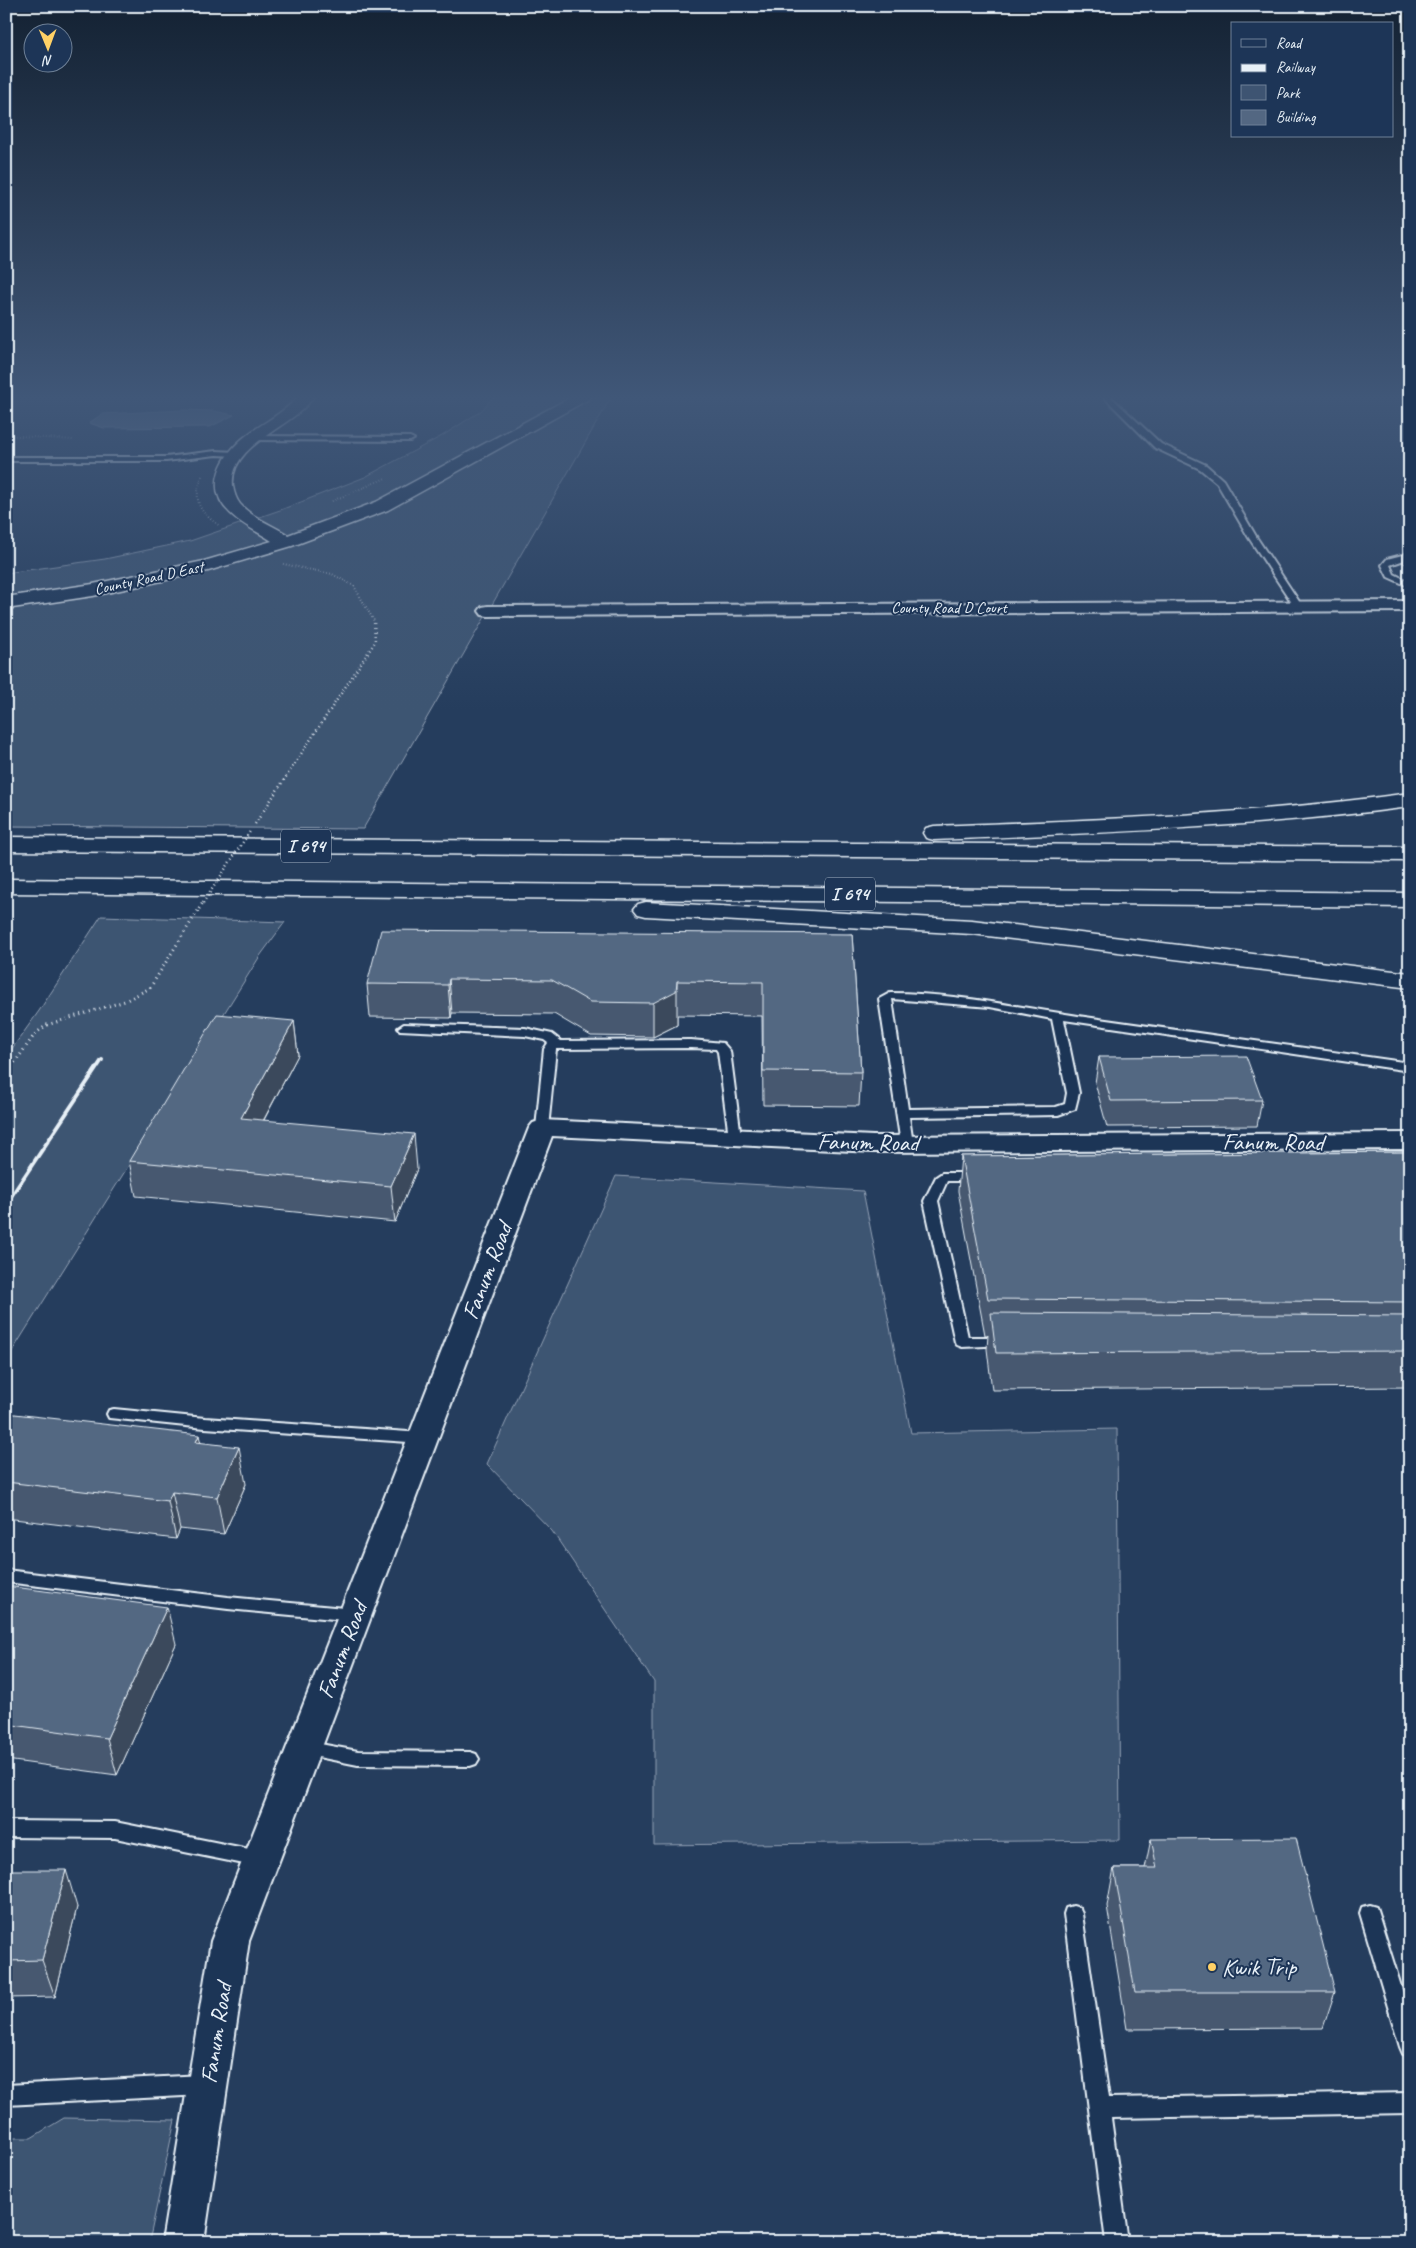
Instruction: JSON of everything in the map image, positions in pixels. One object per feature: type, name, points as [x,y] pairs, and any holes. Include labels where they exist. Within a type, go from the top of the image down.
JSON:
[{"type":"main road","points":[[230,501],[243,515],[279,537]]},
{"type":"main road","name":"County Road D East","points":[[6,603],[93,590],[208,566],[279,537],[305,522],[356,501]]},
{"type":"main road","name":"County Road D East","points":[[6,589],[137,568],[279,537],[382,506],[391,501]]},
{"type":"main road","points":[[605,848],[1116,827],[1284,816],[1410,800]]},
{"type":"main road","name":"I 694","points":[[6,844],[1410,854]]},
{"type":"main road","name":"I 694","points":[[6,886],[1410,900]]},
{"type":"main road","points":[[290,888],[972,927],[1410,981]]},
{"type":"street","name":"County Road D Court","points":[[488,611],[1410,606]]},
{"type":"street","name":"Fanum Road","points":[[183,2242],[230,1941],[542,1128],[873,1144],[1410,1141]]},
{"type":"lane","points":[[1231,501],[1298,606]]},
{"type":"lane","points":[[1410,554],[1390,561],[1386,565],[1387,570],[1393,577],[1410,585]]},
{"type":"lane","points":[[907,1144],[885,1000],[890,996],[911,996],[990,1004],[1057,1016],[1410,1067]]},
{"type":"lane","points":[[902,1113],[1058,1111],[1071,1106],[1073,1093],[1057,1016]]},
{"type":"lane","points":[[404,1028],[525,1032],[548,1037],[557,1044]]},
{"type":"lane","points":[[542,1128],[550,1049],[552,1045],[719,1046],[724,1051],[735,1138]]},
{"type":"lane","points":[[992,1177],[942,1177],[932,1201],[962,1342],[1018,1342]]},
{"type":"lane","points":[[114,1414],[205,1423],[423,1438]]},
{"type":"lane","points":[[6,1576],[228,1603],[355,1615]]},
{"type":"lane","points":[[304,1748],[358,1758],[470,1759]]},
{"type":"lane","points":[[6,1829],[115,1830],[262,1860]]},
{"type":"lane","points":[[1369,1913],[1410,2047]]},
{"type":"lane","points":[[1073,1914],[1117,2242]]},
{"type":"lane","points":[[6,2095],[208,2084]]},
{"type":"lane","points":[[1100,2108],[1410,2103]]},
{"type":"path","points":[[6,1075],[35,1034],[47,1025],[125,1001],[150,988],[199,909],[374,642]]},
{"type":"green space","points":[[304,501],[552,501],[363,829],[6,826],[6,573],[105,559],[190,541]]},
{"type":"green space","points":[[101,916],[285,922],[260,956],[6,1361],[6,1057],[39,1011]]},
{"type":"green space","points":[[616,1176],[863,1191],[911,1433],[1117,1429],[1120,1840],[654,1845],[654,1682],[552,1531],[487,1464]]},
{"type":"green space","points":[[64,2118],[175,2120],[149,2242],[6,2242],[6,2138],[31,2138]]},
{"type":"building","points":[[381,930],[852,934],[861,1072],[763,1071],[763,982],[677,981],[676,991],[653,1003],[590,1002],[552,980],[449,979],[448,985],[367,984]]},
{"type":"building","points":[[217,1014],[294,1021],[241,1118],[414,1134],[391,1186],[129,1161]]},
{"type":"building","points":[[1246,1056],[1262,1100],[1111,1101],[1099,1057]]},
{"type":"building","points":[[1410,1152],[1410,1302],[988,1299],[961,1156]]},
{"type":"building","points":[[991,1313],[1410,1316],[1410,1351],[996,1353]]},
{"type":"building","points":[[6,1413],[199,1435],[196,1442],[239,1447],[217,1497],[172,1492],[168,1501],[6,1482]]},
{"type":"building","points":[[6,1586],[167,1607],[107,1738],[6,1724]]},
{"type":"building","name":"Kwik Trip","points":[[1296,1838],[1335,1992],[1135,1992],[1114,1868],[1157,1868],[1151,1839]]},
{"type":"building","points":[[6,1870],[66,1870],[42,1960],[6,1961]]},
{"type":"railway","points":[[6,1204],[102,1060]]},
{"type":"place","name":"Kwik Trip","points":[[1212,1967]]}]
